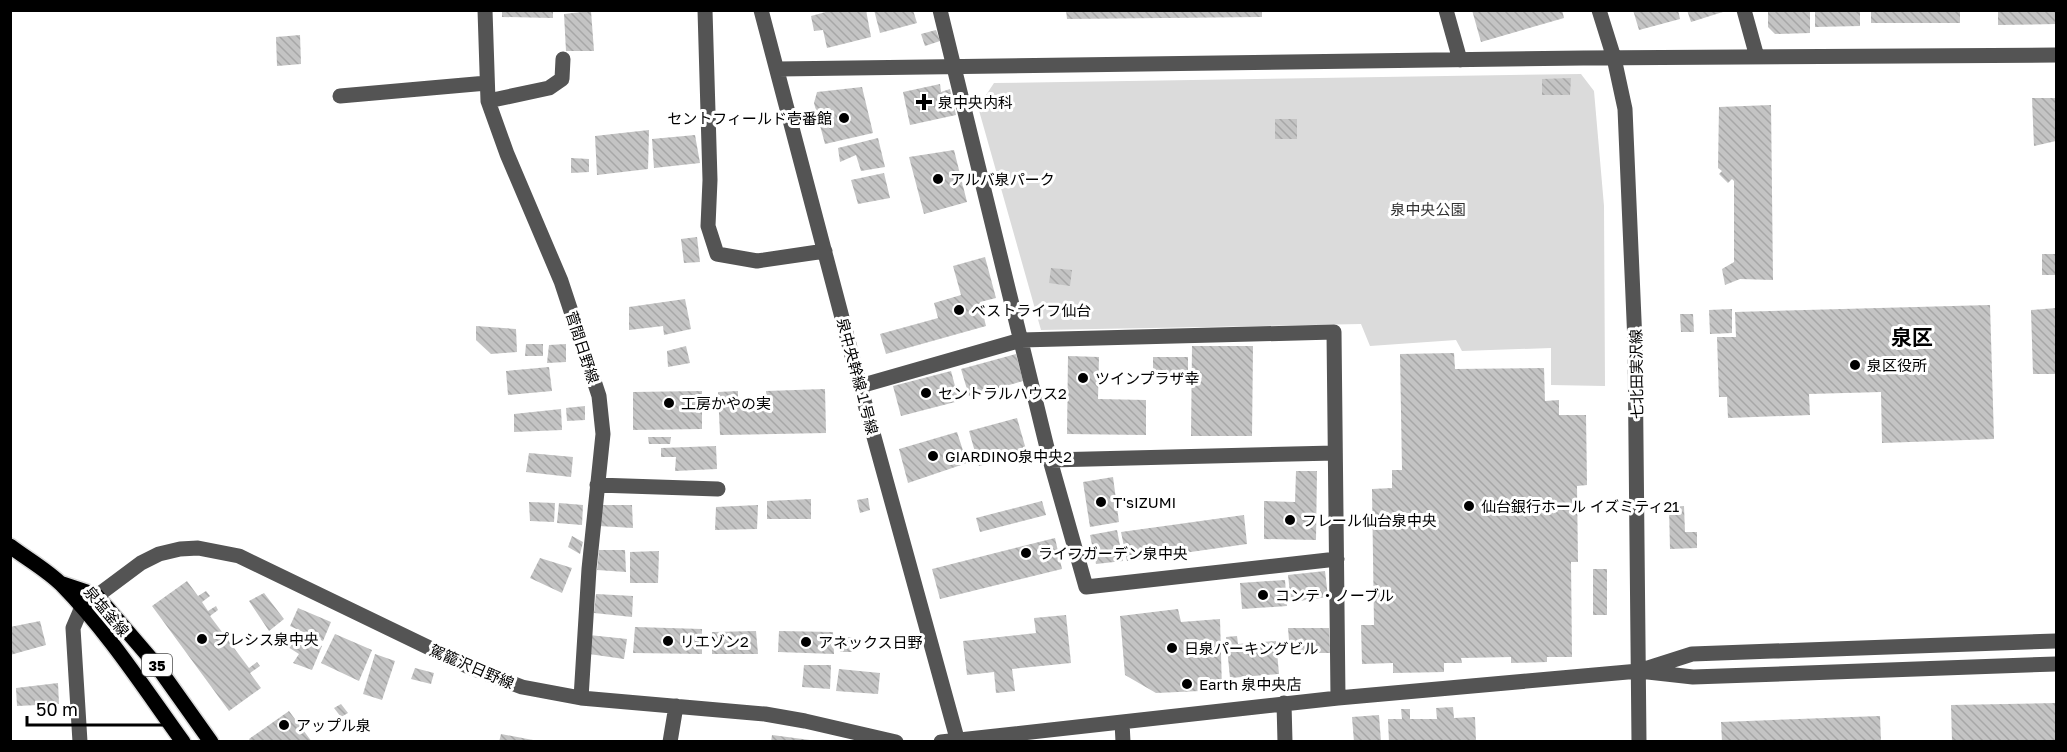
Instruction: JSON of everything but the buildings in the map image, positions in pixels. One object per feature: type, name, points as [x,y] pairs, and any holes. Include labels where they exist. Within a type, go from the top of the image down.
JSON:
[{"type":"main road","name":"泉塩釜線","points":[[10,546],[60,584],[82,608],[112,644],[183,741]]},
{"type":"main road","name":"35","points":[[60,584],[96,595],[158,666],[211,741]]},
{"type":"street","name":"菅間日野線","points":[[485,10],[488,101],[561,281],[599,396],[603,434],[589,568],[581,698]]},
{"type":"street","points":[[705,10],[710,180],[708,226],[717,254],[757,261],[825,251]]},
{"type":"street","name":"泉中央幹線１号線","points":[[761,10],[860,386],[958,741]]},
{"type":"street","points":[[940,10],[1050,460],[1086,587],[1337,559]]},
{"type":"street","points":[[1446,10],[1460,60]]},
{"type":"street","name":"七北田実沢線","points":[[1599,10],[1614,58],[1625,109],[1635,343],[1639,741]]},
{"type":"street","points":[[1744,10],[1758,57]]},
{"type":"street","points":[[778,69],[1614,58],[2056,55]]},
{"type":"street","points":[[488,101],[549,88],[562,79],[563,58]]},
{"type":"street","points":[[340,96],[487,82]]},
{"type":"street","points":[[860,386],[1021,340],[1334,332],[1338,698]]},
{"type":"street","points":[[1050,460],[1335,453]]},
{"type":"street","points":[[597,485],[718,489]]},
{"type":"street","name":"駕籠沢日野線","points":[[82,608],[96,595],[141,563],[159,554],[198,548],[218,551],[239,556],[470,667],[522,687],[581,698],[765,714],[896,741]]},
{"type":"street","points":[[80,741],[73,628],[82,608]]},
{"type":"street","points":[[1639,671],[1692,654],[2056,641]]},
{"type":"street","points":[[941,741],[958,741],[1284,703],[1639,671],[1693,677],[2056,664]]},
{"type":"street","points":[[1284,703],[1285,741]]},
{"type":"street","points":[[670,741],[676,706]]},
{"type":"street","points":[[1122,722],[1123,741]]},
{"type":"green space","name":"泉中央公園","points":[[1581,74],[1594,91],[1604,206],[1605,386],[1551,385],[1551,348],[1462,351],[1456,340],[1370,346],[1361,324],[1041,330],[978,107],[994,83]]},
{"type":"place","name":"泉中央内科","points":[[924,102]]},
{"type":"place","name":"セントフィールド壱番館","points":[[844,118]]},
{"type":"place","name":"アルバ泉パーク","points":[[938,179]]},
{"type":"place","name":"ベストライフ仙台","points":[[959,310]]},
{"type":"place","name":"泉区役所","points":[[1855,365]]},
{"type":"place","name":"ツインプラザ幸","points":[[1083,378]]},
{"type":"place","name":"セントラルハウス2","points":[[926,393]]},
{"type":"place","name":"工房かやの実","points":[[669,403]]},
{"type":"place","name":"GIARDINO泉中央2","points":[[933,456]]},
{"type":"place","name":"T'sIZUMI","points":[[1101,502]]},
{"type":"place","name":"仙台銀行ホール イズミティ21","points":[[1469,506]]},
{"type":"place","name":"フレール仙台泉中央","points":[[1290,520]]},
{"type":"place","name":"ライフガーデン泉中央","points":[[1026,553]]},
{"type":"place","name":"コンテ・ノーブル","points":[[1263,595]]},
{"type":"place","name":"プレシス泉中央","points":[[202,639]]},
{"type":"place","name":"リエゾン2","points":[[668,641]]},
{"type":"place","name":"アネックス日野","points":[[806,642]]},
{"type":"place","name":"日泉パーキングビル","points":[[1172,648]]},
{"type":"place","name":"Earth 泉中央店","points":[[1187,684]]},
{"type":"place","name":"アップル泉","points":[[284,725]]},
{"type":"district","name":"泉区","points":[[1912,337]]}]
